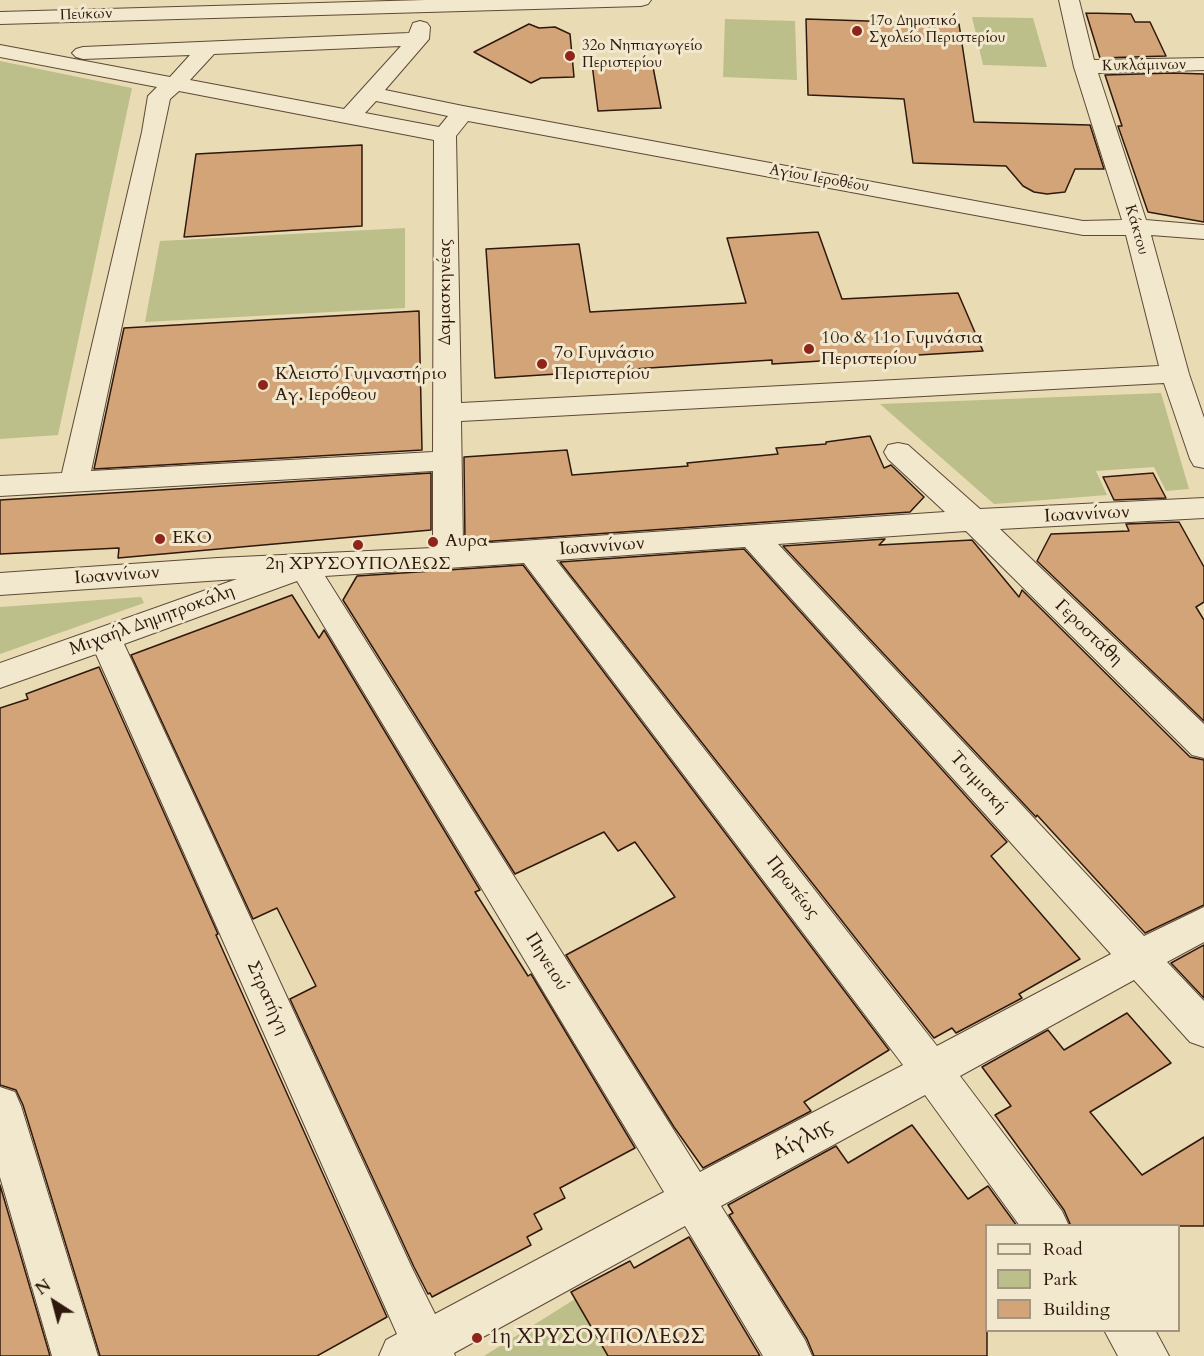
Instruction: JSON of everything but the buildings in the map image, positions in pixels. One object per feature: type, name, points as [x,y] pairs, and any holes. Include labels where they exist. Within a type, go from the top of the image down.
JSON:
[{"type":"street","points":[[9,53],[56,0]]},
{"type":"street","name":"Πεύκων","points":[[0,18],[273,9],[318,4],[421,6],[639,0]]},
{"type":"street","name":"Κάκτου","points":[[1069,0],[1084,67],[1136,227],[1175,374],[1204,459]]},
{"type":"street","points":[[350,116],[420,39],[421,6]]},
{"type":"street","points":[[270,45],[273,9]]},
{"type":"street","points":[[41,59],[60,54],[420,39]]},
{"type":"street","points":[[74,482],[153,132],[159,96],[175,84],[208,48]]},
{"type":"street","points":[[9,53],[445,135],[463,113]]},
{"type":"street","name":"Κυκλάμινων","points":[[1084,67],[1204,64]]},
{"type":"street","name":"Αγίου Ιεροθέου","points":[[371,93],[463,113],[1083,228],[1136,227],[1204,232]]},
{"type":"street","name":"Δαμασκηνέας","points":[[445,135],[448,557]]},
{"type":"street","points":[[447,413],[1175,374]]},
{"type":"street","name":"Γεροστάθη","points":[[898,452],[972,520],[1204,745]]},
{"type":"street","points":[[0,486],[447,461]]},
{"type":"street","name":"Ιωαννίνων","points":[[0,584],[218,569],[304,567],[533,552],[972,520],[1204,508]]},
{"type":"street","name":"Τσιμισκή","points":[[754,537],[1204,1029]]},
{"type":"street","name":"Πρωτέως","points":[[533,552],[892,1018],[1045,1224]]},
{"type":"street","name":"Μιχαήλ Δημητροκάλη","points":[[0,676],[304,567]]},
{"type":"street","name":"Πηνειού","points":[[304,567],[789,1356]]},
{"type":"street","name":"Στρατήγη","points":[[105,638],[396,1284],[420,1352]]},
{"type":"street","name":"Αίγλης","points":[[420,1352],[692,1200],[1204,923]]},
{"type":"street","points":[[0,1106],[75,1356]]},
{"type":"street","points":[[1128,1332],[1146,1356]]},
{"type":"green space","points":[[972,17],[1033,18],[1047,67],[983,65]]},
{"type":"green space","points":[[725,19],[795,21],[797,80],[723,77]]},
{"type":"green space","points":[[0,61],[132,88],[58,435],[0,439]]},
{"type":"green space","points":[[405,228],[405,308],[145,322],[160,241]]},
{"type":"green space","points":[[1161,393],[1189,489],[1166,491],[1154,467],[1096,471],[1107,495],[994,504],[880,404]]},
{"type":"green space","points":[[141,597],[144,603],[0,654],[0,607]]},
{"type":"green space","points":[[575,1299],[608,1356],[484,1356]]},
{"type":"place","name":"17ο Δημοτικό Σχολείο Περιστερίου","points":[[857,31]]},
{"type":"place","name":"32ο Νηπιαγωγείο Περιστερίου","points":[[570,56]]},
{"type":"place","name":"10ο & 11ο Γυμνάσια Περιστερίου","points":[[809,349]]},
{"type":"place","name":"7ο Γυμνάσιο Περιστερίου","points":[[542,364]]},
{"type":"place","name":"Κλειστό Γυμναστήριο Αγ. Ιερόθεου","points":[[263,385]]},
{"type":"place","name":"EKO","points":[[160,539]]},
{"type":"place","name":"Αυρα","points":[[433,542]]},
{"type":"place","name":"2η ΧΡΥΣΟΥΠΟΛΕΩΣ","points":[[358,545]]},
{"type":"place","name":"1η ΧΡΥΣΟΥΠΟΛΕΩΣ","points":[[477,1338]]}]
